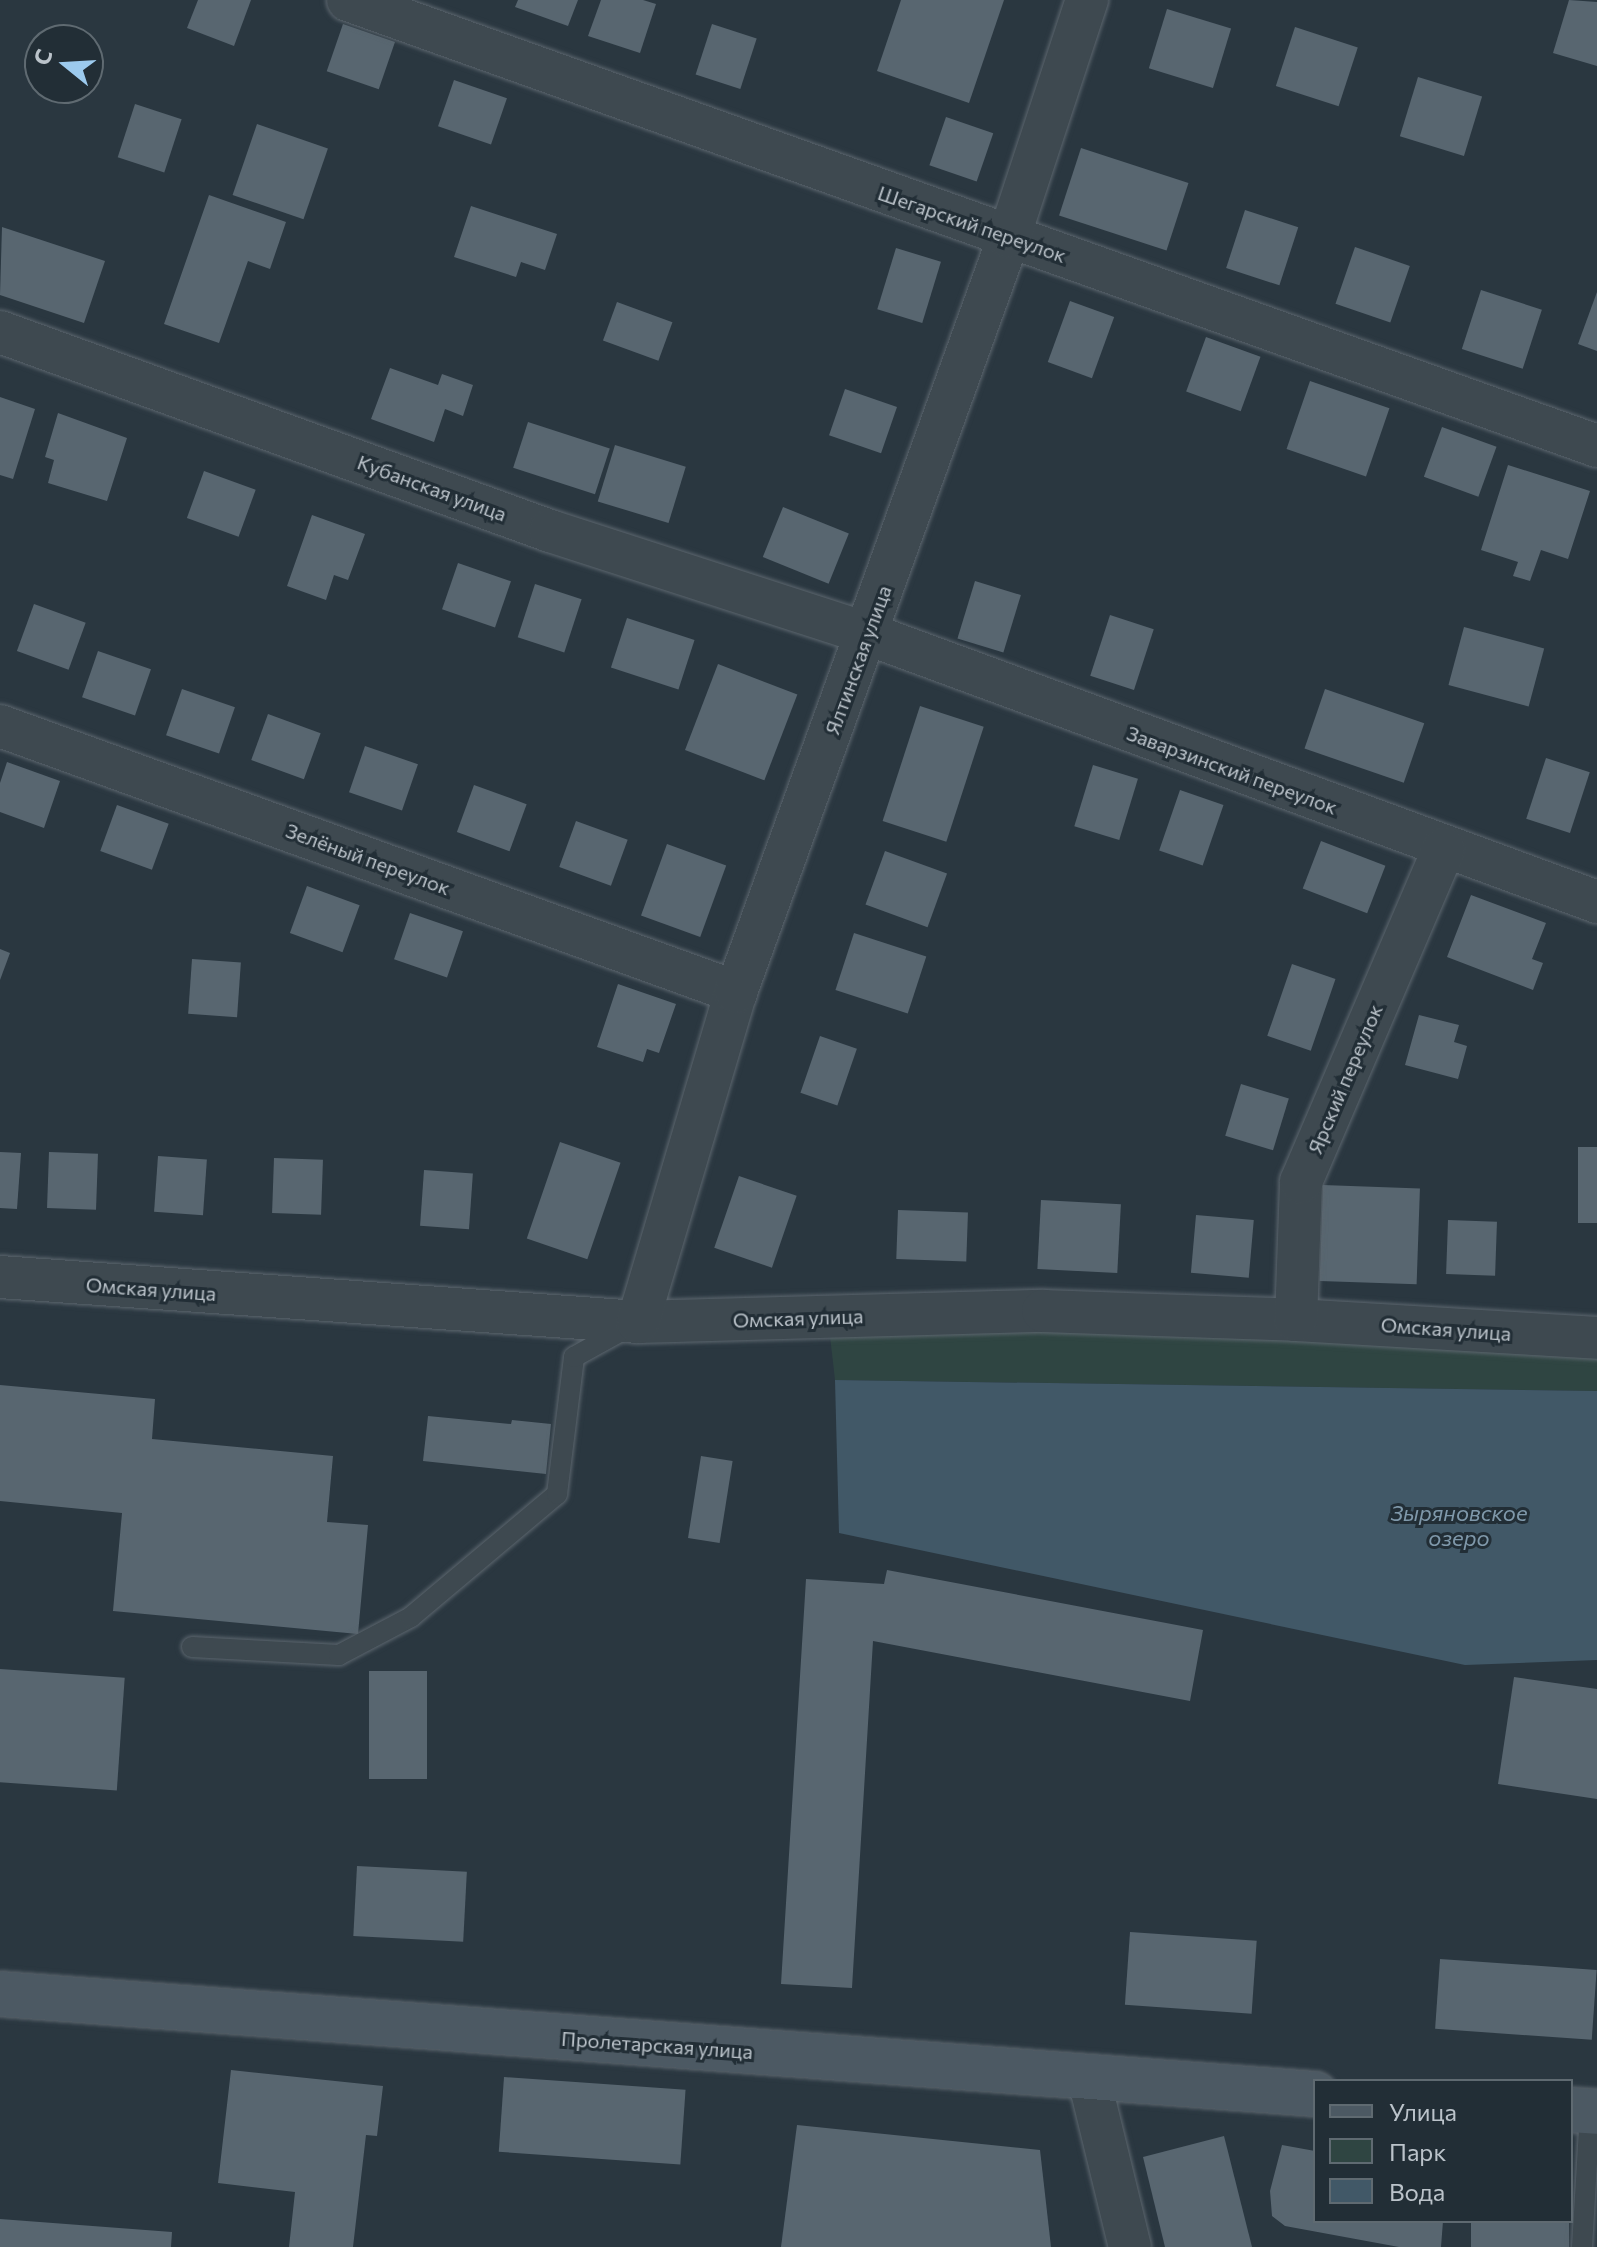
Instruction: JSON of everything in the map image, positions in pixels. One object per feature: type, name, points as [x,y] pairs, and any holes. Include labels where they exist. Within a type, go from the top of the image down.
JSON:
[{"type":"street","name":"Шегарский переулок","points":[[348,0],[1597,446]]},
{"type":"street","name":"Ялтинская улица","points":[[638,1322],[736,992],[1009,237],[1087,0]]},
{"type":"street","name":"Кубанская улица","points":[[0,332],[550,531],[868,634]]},
{"type":"street","name":"Заварзинский переулок","points":[[868,634],[1597,902]]},
{"type":"street","name":"Зелёный переулок","points":[[0,726],[736,992]]},
{"type":"street","name":"Ярский переулок","points":[[1296,1320],[1301,1182],[1444,848]]},
{"type":"street","name":"Омская улица","points":[[0,1277],[638,1322],[1043,1311],[1296,1320],[1597,1338]]},
{"type":"street","name":"Пролетарская улица","points":[[0,1994],[1313,2094]]},
{"type":"street","points":[[1089,2079],[1130,2247]]},
{"type":"lane","points":[[192,1647],[339,1655],[411,1617],[557,1494],[574,1357],[638,1322]]},
{"type":"lane","points":[[1582,2247],[1586,2111]]},
{"type":"green space","points":[[1045,1330],[1293,1336],[1597,1357],[1597,1391],[835,1380],[830,1336]]},
{"type":"water","name":"Зыряновское озеро","points":[[835,1380],[1597,1391],[1597,1660],[1465,1665],[839,1533]]},
{"type":"building","points":[[198,0],[251,0],[234,46],[187,28]]},
{"type":"building","points":[[518,0],[578,0],[568,26],[515,7]]},
{"type":"building","points":[[601,0],[643,0],[656,4],[640,53],[588,36]]},
{"type":"building","points":[[901,0],[1004,0],[969,103],[877,71]]},
{"type":"building","points":[[1569,0],[1597,2],[1597,66],[1553,53]]},
{"type":"building","points":[[1167,9],[1231,29],[1213,88],[1149,68]]},
{"type":"building","points":[[343,24],[395,42],[379,89],[327,71]]},
{"type":"building","points":[[712,24],[757,39],[740,89],[696,74]]},
{"type":"building","points":[[1295,27],[1358,47],[1339,106],[1276,86]]},
{"type":"building","points":[[1418,77],[1482,97],[1464,156],[1400,136]]},
{"type":"building","points":[[454,80],[507,98],[491,145],[438,126]]},
{"type":"building","points":[[135,104],[182,119],[164,172],[118,157]]},
{"type":"building","points":[[946,117],[993,133],[977,181],[929,165]]},
{"type":"building","points":[[257,124],[328,148],[303,219],[233,195]]},
{"type":"building","points":[[1081,148],[1188,183],[1167,250],[1059,216]]},
{"type":"building","points":[[209,195],[286,222],[270,269],[248,261],[219,343],[164,324]]},
{"type":"building","points":[[471,206],[557,234],[545,270],[521,262],[516,277],[454,257]]},
{"type":"building","points":[[1245,210],[1298,227],[1279,285],[1226,268]]},
{"type":"building","points":[[2,227],[105,261],[84,323],[0,295]]},
{"type":"building","points":[[1355,247],[1410,266],[1390,323],[1335,304]]},
{"type":"building","points":[[896,248],[941,262],[922,323],[877,309]]},
{"type":"building","points":[[1481,290],[1542,310],[1523,369],[1462,349]]},
{"type":"building","points":[[1597,292],[1597,351],[1578,344]]},
{"type":"building","points":[[1070,301],[1114,317],[1092,378],[1048,362]]},
{"type":"building","points":[[617,302],[672,322],[658,361],[603,341]]},
{"type":"building","points":[[1206,337],[1261,357],[1241,411],[1186,392]]},
{"type":"building","points":[[390,368],[438,385],[442,374],[473,385],[463,416],[445,409],[434,442],[371,419]]},
{"type":"building","points":[[1310,381],[1389,408],[1366,476],[1287,449]]},
{"type":"building","points":[[845,389],[897,407],[881,453],[829,435]]},
{"type":"building","points":[[0,397],[35,409],[13,479],[0,475]]},
{"type":"building","points":[[58,413],[127,438],[107,501],[48,483],[54,460],[45,457]]},
{"type":"building","points":[[528,422],[610,449],[595,494],[513,468]]},
{"type":"building","points":[[1442,427],[1497,447],[1478,497],[1424,477]]},
{"type":"building","points":[[615,445],[686,467],[669,523],[598,501]]},
{"type":"building","points":[[1508,465],[1590,491],[1568,559],[1541,550],[1530,581],[1513,576],[1518,562],[1481,550]]},
{"type":"building","points":[[204,471],[256,490],[239,537],[187,518]]},
{"type":"building","points":[[783,507],[849,534],[829,584],[763,557]]},
{"type":"building","points":[[312,515],[365,534],[348,580],[334,575],[326,600],[287,586]]},
{"type":"building","points":[[458,563],[511,581],[495,628],[442,609]]},
{"type":"building","points":[[975,581],[1021,595],[1003,652],[957,638]]},
{"type":"building","points":[[535,584],[582,599],[564,652],[518,637]]},
{"type":"building","points":[[34,604],[86,623],[69,670],[17,651]]},
{"type":"building","points":[[1110,615],[1154,629],[1134,690],[1090,676]]},
{"type":"building","points":[[627,618],[695,640],[678,689],[611,667]]},
{"type":"building","points":[[1464,627],[1544,648],[1529,706],[1448,685]]},
{"type":"building","points":[[98,651],[151,669],[135,716],[82,697]]},
{"type":"building","points":[[718,664],[797,694],[764,780],[685,750]]},
{"type":"building","points":[[182,689],[235,707],[219,754],[166,735]]},
{"type":"building","points":[[1325,689],[1424,723],[1404,783],[1304,749]]},
{"type":"building","points":[[920,706],[984,727],[946,842],[883,821]]},
{"type":"building","points":[[268,714],[321,733],[304,779],[251,760]]},
{"type":"building","points":[[365,746],[418,764],[402,811],[349,792]]},
{"type":"building","points":[[1546,758],[1590,772],[1570,833],[1526,819]]},
{"type":"building","points":[[7,762],[60,781],[44,828],[0,812],[0,783]]},
{"type":"building","points":[[1093,765],[1138,779],[1119,840],[1074,826]]},
{"type":"building","points":[[474,785],[527,804],[510,851],[457,832]]},
{"type":"building","points":[[1180,790],[1223,805],[1203,865],[1159,851]]},
{"type":"building","points":[[117,805],[169,824],[152,870],[100,851]]},
{"type":"building","points":[[576,821],[628,840],[611,886],[559,867]]},
{"type":"building","points":[[1321,841],[1385,866],[1367,913],[1303,889]]},
{"type":"building","points":[[667,844],[726,866],[700,937],[641,915]]},
{"type":"building","points":[[885,851],[947,874],[928,927],[866,905]]},
{"type":"building","points":[[307,886],[360,905],[343,952],[290,933]]},
{"type":"building","points":[[1471,895],[1546,923],[1532,959],[1543,963],[1533,990],[1447,957]]},
{"type":"building","points":[[410,913],[463,931],[447,978],[394,959]]},
{"type":"building","points":[[854,933],[926,956],[908,1014],[835,990]]},
{"type":"building","points":[[0,949],[10,953],[0,980]]},
{"type":"building","points":[[192,959],[241,962],[237,1017],[188,1014]]},
{"type":"building","points":[[1292,964],[1335,979],[1311,1051],[1267,1036]]},
{"type":"building","points":[[618,984],[676,1004],[659,1053],[647,1049],[643,1062],[597,1047]]},
{"type":"building","points":[[1419,1015],[1459,1025],[1454,1042],[1467,1046],[1458,1079],[1405,1065]]},
{"type":"building","points":[[820,1036],[857,1049],[837,1105],[800,1093]]},
{"type":"building","points":[[1241,1084],[1289,1099],[1273,1150],[1225,1136]]},
{"type":"building","points":[[560,1142],[621,1163],[587,1259],[527,1238]]},
{"type":"building","points":[[1578,1147],[1597,1147],[1597,1223],[1578,1223]]},
{"type":"building","points":[[0,1152],[21,1153],[17,1209],[0,1208]]},
{"type":"building","points":[[49,1152],[98,1154],[96,1210],[47,1208]]},
{"type":"building","points":[[158,1156],[207,1159],[203,1215],[154,1212]]},
{"type":"building","points":[[274,1158],[323,1160],[321,1215],[272,1213]]},
{"type":"building","points":[[424,1170],[473,1173],[469,1229],[420,1226]]},
{"type":"building","points":[[739,1176],[797,1196],[772,1268],[714,1248]]},
{"type":"building","points":[[1323,1185],[1420,1188],[1417,1284],[1320,1281]]},
{"type":"building","points":[[1041,1200],[1121,1204],[1117,1273],[1037,1269]]},
{"type":"building","points":[[898,1210],[968,1212],[966,1261],[896,1259]]},
{"type":"building","points":[[1196,1215],[1254,1220],[1249,1278],[1191,1273]]},
{"type":"building","points":[[1448,1220],[1497,1222],[1495,1276],[1446,1274]]},
{"type":"building","points":[[0,1385],[155,1399],[152,1439],[333,1456],[327,1522],[368,1525],[358,1634],[113,1611],[122,1513],[0,1501]]},
{"type":"building","points":[[428,1416],[511,1424],[512,1420],[551,1424],[546,1474],[423,1461]]},
{"type":"building","points":[[701,1456],[733,1461],[720,1543],[688,1538]]},
{"type":"building","points":[[887,1570],[1203,1630],[1190,1701],[873,1641],[852,1988],[781,1984],[806,1579],[884,1584]]},
{"type":"building","points":[[0,1669],[125,1678],[117,1790],[0,1782]]},
{"type":"building","points":[[369,1671],[427,1671],[427,1779],[369,1779]]},
{"type":"building","points":[[1514,1677],[1597,1689],[1597,1799],[1498,1784]]},
{"type":"building","points":[[357,1866],[467,1872],[463,1942],[353,1936]]},
{"type":"building","points":[[1130,1932],[1257,1941],[1252,2014],[1125,2005]]},
{"type":"building","points":[[1440,1959],[1597,1970],[1592,2040],[1435,2029]]},
{"type":"building","points":[[231,2070],[383,2086],[377,2136],[366,2135],[353,2247],[289,2247],[295,2192],[218,2183]]},
{"type":"building","points":[[504,2077],[686,2090],[680,2165],[499,2152]]},
{"type":"building","points":[[797,2125],[1040,2150],[1051,2247],[781,2247]]},
{"type":"building","points":[[1224,2136],[1252,2247],[1165,2247],[1143,2157]]},
{"type":"building","points":[[1282,2145],[1313,2151],[1313,2223],[1443,2223],[1441,2247],[1399,2247],[1285,2226],[1272,2216],[1270,2191]]},
{"type":"building","points":[[0,2219],[172,2232],[171,2247],[0,2247]]},
{"type":"building","points":[[1471,2223],[1569,2223],[1569,2247],[1471,2247]]}]
